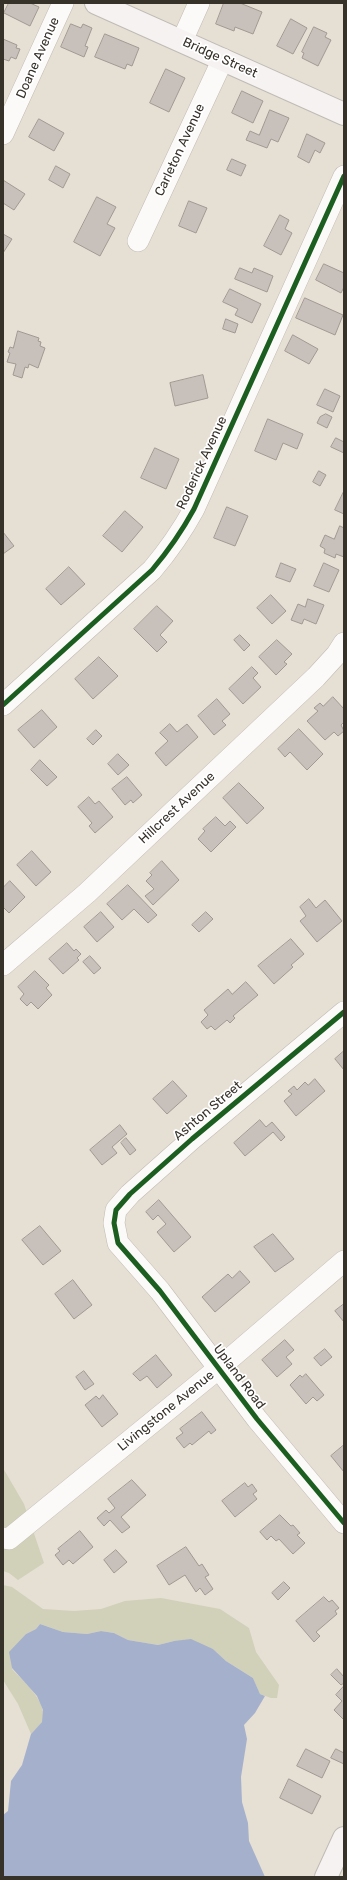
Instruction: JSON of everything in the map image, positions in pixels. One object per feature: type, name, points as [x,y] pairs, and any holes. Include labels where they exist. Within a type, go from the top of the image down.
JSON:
[{"type":"main road","name":"Bridge Street","points":[[96,3],[344,114]]},
{"type":"main road","points":[[326,1877],[344,1838]]},
{"type":"street","name":"Doane Avenue","points":[[3,134],[63,3]]},
{"type":"street","points":[[182,41],[199,3]]},
{"type":"street","name":"Carleton Avenue","points":[[138,241],[223,59]]},
{"type":"street","name":"Roderick Avenue","points":[[3,705],[152,570],[182,531],[194,509],[344,176]]},
{"type":"street","name":"Hillcrest Avenue","points":[[3,965],[92,887],[342,654]]},
{"type":"street","name":"Ashton Street","points":[[118,1243],[114,1223],[116,1210],[130,1194],[192,1139],[344,1012]]},
{"type":"street","name":"Upland Road","points":[[118,1243],[160,1291],[257,1419],[342,1515]]},
{"type":"street","name":"Livingstone Avenue","points":[[3,1538],[9,1539],[219,1368],[344,1261]]},
{"type":"green space","points":[[3,1468],[24,1504],[44,1563],[18,1580],[9,1573],[3,1571]]},
{"type":"green space","points":[[3,1585],[12,1587],[43,1609],[74,1611],[101,1609],[125,1601],[161,1598],[220,1609],[249,1628],[256,1652],[279,1685],[277,1698],[271,1698],[260,1694],[253,1678],[226,1661],[213,1649],[174,1641],[158,1645],[128,1640],[114,1633],[101,1631],[87,1634],[63,1632],[40,1624],[36,1629],[26,1634],[12,1669],[34,1693],[42,1708],[42,1722],[31,1734],[18,1704],[3,1680]]},
{"type":"water","points":[[40,1624],[63,1632],[87,1634],[101,1631],[114,1633],[128,1640],[158,1645],[191,1639],[213,1649],[226,1661],[253,1678],[260,1694],[265,1696],[255,1713],[244,1725],[247,1739],[241,1777],[242,1802],[248,1823],[249,1841],[265,1877],[3,1877],[3,1815],[8,1811],[11,1781],[22,1765],[31,1734],[42,1722],[43,1710],[37,1696],[12,1668],[9,1652],[26,1634],[36,1629]]},
{"type":"building","points":[[9,3],[30,3],[39,7],[30,26],[4,13]]},
{"type":"building","points":[[224,3],[240,3],[262,12],[253,34],[235,27],[234,31],[216,24]]},
{"type":"building","points":[[291,19],[307,28],[293,54],[277,46]]},
{"type":"building","points":[[71,24],[81,28],[83,24],[92,28],[85,46],[88,47],[84,57],[61,47]]},
{"type":"building","points":[[314,27],[327,33],[325,37],[331,40],[318,66],[302,58],[304,53],[302,52]]},
{"type":"building","points":[[105,34],[139,48],[132,66],[127,64],[125,69],[95,57]]},
{"type":"building","points":[[3,39],[17,45],[16,48],[20,49],[16,59],[11,57],[9,61],[3,59]]},
{"type":"building","points":[[166,69],[185,78],[169,112],[150,103]]},
{"type":"building","points":[[242,91],[263,101],[253,123],[232,113]]},
{"type":"building","points":[[270,110],[289,118],[278,142],[271,139],[267,148],[246,140],[250,131],[259,135]]},
{"type":"building","points":[[39,119],[64,133],[54,151],[29,137]]},
{"type":"building","points":[[307,134],[325,143],[320,153],[315,150],[309,163],[298,157]]},
{"type":"building","points":[[232,159],[246,165],[241,176],[227,170]]},
{"type":"building","points":[[56,166],[70,174],[63,188],[49,180]]},
{"type":"building","points":[[3,180],[25,194],[14,210],[3,203]]},
{"type":"building","points":[[97,197],[116,207],[107,224],[115,228],[100,256],[74,242]]},
{"type":"building","points":[[189,201],[207,208],[196,233],[179,226]]},
{"type":"building","points":[[280,215],[289,220],[285,229],[292,233],[281,255],[264,246]]},
{"type":"building","points":[[3,234],[12,239],[3,253]]},
{"type":"building","points":[[324,264],[344,273],[344,287],[341,293],[316,280]]},
{"type":"building","points":[[240,268],[252,273],[254,268],[273,276],[267,292],[235,279]]},
{"type":"building","points":[[230,289],[261,304],[252,323],[235,315],[238,309],[223,302]]},
{"type":"building","points":[[305,298],[343,315],[335,335],[296,318]]},
{"type":"building","points":[[226,319],[238,324],[235,333],[223,329]]},
{"type":"building","points":[[18,331],[39,338],[38,341],[41,342],[40,346],[45,348],[38,368],[29,364],[28,368],[25,367],[22,378],[13,375],[16,364],[7,362],[10,353],[8,352],[10,347],[13,348]]},
{"type":"building","points":[[293,335],[318,349],[309,364],[285,351]]},
{"type":"building","points":[[203,375],[208,398],[175,406],[170,383]]},
{"type":"building","points":[[325,389],[340,396],[333,412],[317,405]]},
{"type":"building","points":[[326,414],[332,417],[327,428],[317,423],[320,417]]},
{"type":"building","points":[[268,419],[303,434],[297,449],[283,443],[276,460],[255,451]]},
{"type":"building","points":[[336,438],[344,442],[344,453],[331,447]]},
{"type":"building","points":[[155,448],[179,459],[166,489],[141,478]]},
{"type":"building","points":[[319,471],[326,475],[320,486],[313,482]]},
{"type":"building","points":[[344,491],[344,514],[335,510]]},
{"type":"building","points":[[227,507],[248,516],[235,546],[214,538]]},
{"type":"building","points":[[125,511],[143,527],[122,552],[103,536]]},
{"type":"building","points":[[340,526],[344,528],[344,557],[336,554],[335,558],[324,553],[325,549],[320,546],[325,535],[334,539]]},
{"type":"building","points":[[3,532],[14,546],[3,554]]},
{"type":"building","points":[[281,563],[296,569],[290,582],[276,577]]},
{"type":"building","points":[[324,563],[339,570],[329,592],[314,586]]},
{"type":"building","points":[[69,567],[85,584],[61,605],[46,589]]},
{"type":"building","points":[[271,595],[286,611],[272,624],[257,608]]},
{"type":"building","points":[[308,599],[324,605],[316,624],[304,619],[302,624],[291,620],[298,604],[305,607]]},
{"type":"building","points":[[157,606],[173,621],[160,635],[167,642],[157,652],[134,629]]},
{"type":"building","points":[[240,635],[250,645],[244,651],[234,640]]},
{"type":"building","points":[[277,640],[292,654],[284,662],[287,664],[276,675],[259,657]]},
{"type":"building","points":[[99,657],[118,676],[93,699],[75,679]]},
{"type":"building","points":[[252,667],[258,673],[253,678],[261,687],[243,704],[229,689]]},
{"type":"building","points":[[333,697],[344,709],[344,722],[341,725],[344,731],[338,736],[334,732],[325,740],[307,721],[318,711],[314,708],[320,703],[323,706]]},
{"type":"building","points":[[217,699],[230,714],[222,721],[226,725],[214,735],[198,716]]},
{"type":"building","points":[[42,710],[57,727],[34,748],[18,730]]},
{"type":"building","points":[[170,724],[177,732],[187,724],[198,737],[166,766],[155,753],[168,741],[160,733]]},
{"type":"building","points":[[299,729],[323,754],[307,770],[290,752],[285,757],[278,749]]},
{"type":"building","points":[[96,730],[102,736],[93,745],[87,739]]},
{"type":"building","points":[[118,754],[129,765],[118,775],[108,764]]},
{"type":"building","points":[[40,760],[57,777],[47,786],[31,770]]},
{"type":"building","points":[[127,777],[142,795],[133,803],[131,800],[125,805],[112,789]]},
{"type":"building","points":[[239,783],[264,808],[247,824],[223,798]]},
{"type":"building","points":[[89,797],[95,804],[99,801],[113,817],[95,833],[89,826],[92,823],[78,807]]},
{"type":"building","points":[[216,817],[225,826],[230,821],[236,827],[211,852],[198,839],[205,831],[203,829]]},
{"type":"building","points":[[32,851],[51,872],[36,886],[17,865]]},
{"type":"building","points":[[162,861],[179,880],[153,905],[145,896],[154,889],[146,881],[152,875],[150,873]]},
{"type":"building","points":[[10,881],[25,897],[9,913],[3,907],[3,888]]},
{"type":"building","points":[[128,885],[157,915],[148,923],[134,909],[122,920],[107,904]]},
{"type":"building","points":[[309,899],[316,908],[325,900],[342,921],[317,942],[300,921],[306,916],[300,907]]},
{"type":"building","points":[[101,912],[114,927],[97,942],[84,927]]},
{"type":"building","points":[[206,912],[213,919],[199,932],[192,925]]},
{"type":"building","points":[[291,939],[304,954],[291,965],[293,967],[274,984],[258,966]]},
{"type":"building","points":[[67,943],[74,951],[76,949],[81,954],[77,958],[79,960],[63,974],[49,959]]},
{"type":"building","points":[[90,956],[101,968],[94,974],[83,962]]},
{"type":"building","points":[[35,971],[49,985],[46,988],[52,995],[38,1009],[31,1002],[27,1006],[20,999],[24,994],[18,987]]},
{"type":"building","points":[[246,982],[258,995],[233,1016],[235,1018],[230,1023],[227,1020],[215,1030],[211,1026],[207,1029],[201,1022],[208,1015],[204,1010],[228,989],[232,994]]},
{"type":"building","points":[[344,1051],[344,1070],[335,1059]]},
{"type":"building","points":[[315,1079],[325,1091],[296,1116],[284,1101],[292,1094],[288,1091],[294,1086],[297,1090],[305,1082],[308,1085]]},
{"type":"building","points":[[173,1081],[187,1096],[167,1114],[153,1099]]},
{"type":"building","points":[[260,1120],[266,1127],[272,1122],[285,1137],[281,1141],[273,1132],[245,1156],[234,1143]]},
{"type":"building","points":[[120,1125],[127,1134],[112,1147],[117,1153],[102,1165],[90,1150]]},
{"type":"building","points":[[126,1138],[136,1150],[130,1155],[121,1143]]},
{"type":"building","points":[[159,1200],[191,1237],[174,1252],[157,1232],[166,1224],[158,1215],[153,1220],[146,1212]]},
{"type":"building","points":[[40,1226],[61,1251],[43,1265],[22,1240]]},
{"type":"building","points":[[273,1234],[294,1259],[275,1272],[254,1247]]},
{"type":"building","points":[[240,1271],[250,1282],[215,1312],[202,1297],[228,1274],[232,1278]]},
{"type":"building","points":[[73,1280],[92,1305],[74,1319],[55,1294]]},
{"type":"building","points":[[344,1304],[344,1322],[335,1311]]},
{"type":"building","points":[[285,1340],[294,1350],[286,1357],[292,1364],[277,1377],[262,1360]]},
{"type":"building","points":[[325,1349],[332,1357],[321,1366],[314,1358]]},
{"type":"building","points":[[156,1355],[172,1375],[157,1388],[147,1376],[140,1381],[133,1374]]},
{"type":"building","points":[[84,1371],[94,1384],[85,1390],[76,1377]]},
{"type":"building","points":[[306,1374],[324,1395],[317,1401],[313,1397],[306,1404],[290,1385],[300,1375],[302,1377]]},
{"type":"building","points":[[103,1395],[118,1414],[102,1427],[85,1405],[96,1396],[99,1399]]},
{"type":"building","points":[[202,1412],[216,1430],[211,1434],[209,1431],[192,1445],[190,1443],[184,1448],[176,1438],[183,1433],[180,1429]]},
{"type":"building","points":[[344,1445],[344,1472],[331,1456]]},
{"type":"building","points":[[132,1480],[146,1495],[121,1517],[130,1527],[122,1533],[110,1520],[104,1526],[97,1518],[106,1510],[109,1513],[115,1508],[108,1499]]},
{"type":"building","points":[[245,1483],[248,1487],[252,1484],[257,1491],[253,1494],[257,1499],[235,1517],[222,1501]]},
{"type":"building","points":[[280,1515],[291,1526],[293,1525],[300,1533],[297,1535],[305,1543],[293,1554],[279,1539],[276,1541],[271,1536],[267,1540],[260,1532]]},
{"type":"building","points":[[80,1531],[93,1547],[73,1564],[69,1560],[63,1565],[55,1555],[60,1551],[58,1549]]},
{"type":"building","points":[[186,1547],[199,1566],[202,1564],[209,1575],[205,1577],[213,1589],[205,1595],[200,1588],[196,1592],[185,1575],[169,1585],[157,1566]]},
{"type":"building","points":[[116,1550],[127,1562],[114,1573],[104,1560]]},
{"type":"building","points":[[284,1582],[290,1588],[278,1600],[272,1593]]},
{"type":"building","points":[[324,1597],[329,1602],[332,1600],[339,1608],[335,1611],[337,1614],[316,1632],[320,1636],[314,1642],[296,1621]]},
{"type":"building","points":[[337,1669],[344,1677],[344,1683],[341,1685],[331,1675]]},
{"type":"building","points":[[344,1686],[344,1720],[334,1710],[342,1701],[336,1695]]},
{"type":"building","points":[[306,1749],[330,1761],[322,1778],[297,1766]]},
{"type":"building","points":[[336,1749],[344,1753],[344,1764],[331,1758]]},
{"type":"building","points":[[289,1779],[321,1796],[312,1814],[280,1798]]},
{"type":"cycle path","points":[[3,705],[152,570],[180,533],[194,509],[344,176]]},
{"type":"cycle path","points":[[344,1012],[192,1139],[130,1194],[116,1210],[114,1223],[118,1243],[160,1291],[257,1419],[344,1523]]}]
